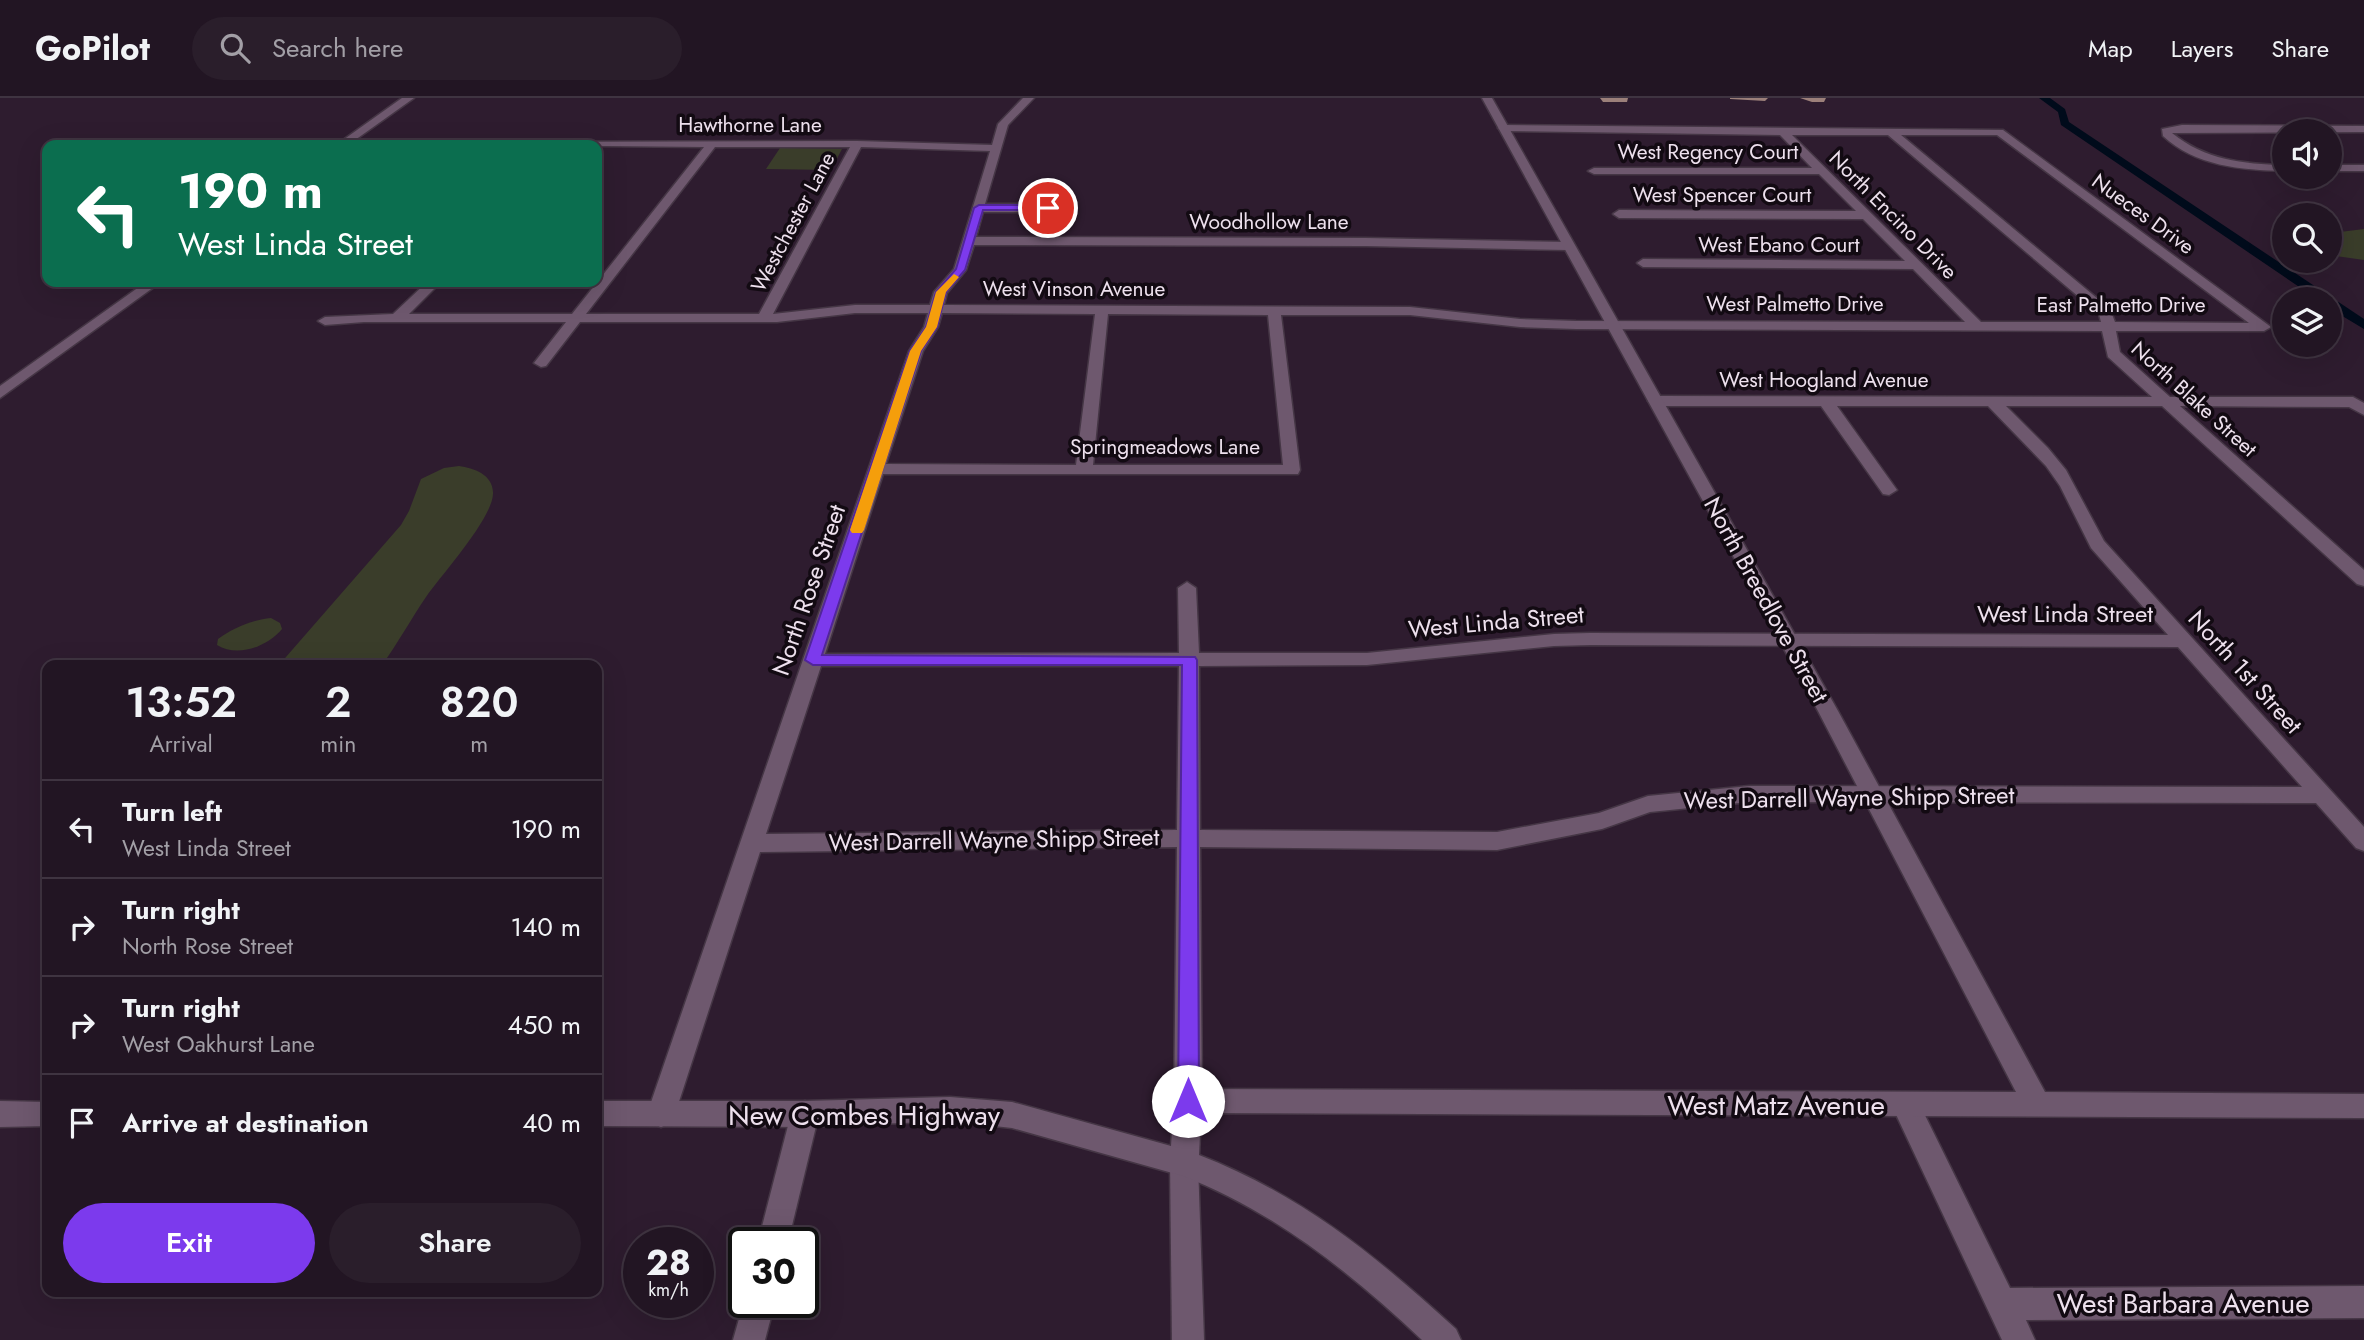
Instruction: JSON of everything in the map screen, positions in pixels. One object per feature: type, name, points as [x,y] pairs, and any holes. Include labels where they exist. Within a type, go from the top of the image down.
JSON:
[{"type":"street","points":[[348,140],[409,98]]},
{"type":"street","name":"North Rose Street","points":[[661,1114],[916,351],[932,327],[941,292],[960,270],[1007,118],[1029,98]]},
{"type":"street","name":"North Breedlove Street","points":[[1487,98],[1788,639],[2038,1106]]},
{"type":"street","points":[[1503,128],[1594,131],[1890,131]]},
{"type":"street","points":[[2272,128],[2182,128],[2166,131],[2168,136],[2215,163],[2235,167],[2272,168]]},
{"type":"street","points":[[2342,129],[2364,129]]},
{"type":"street","name":"North Encino Drive","points":[[1782,131],[1977,326]]},
{"type":"street","name":"Nueces Drive","points":[[1890,131],[1999,132],[2264,327]]},
{"type":"street","name":"North Blake Street","points":[[1890,131],[2105,312],[2109,327],[2108,340],[2113,354],[2364,580]]},
{"type":"street","name":"Hawthorne Lane","points":[[602,144],[857,144],[997,148]]},
{"type":"street","points":[[602,283],[712,144]]},
{"type":"street","name":"Westchester Lane","points":[[764,318],[857,144]]},
{"type":"street","points":[[2342,168],[2364,168]]},
{"type":"street","name":"West Regency Court","points":[[1594,171],[1822,171]]},
{"type":"street","points":[[979,208],[1048,208]]},
{"type":"street","name":"West Spencer Court","points":[[1619,214],[1866,215]]},
{"type":"street","name":"Woodhollow Lane","points":[[969,241],[1392,242],[1568,246]]},
{"type":"street","name":"West Ebano Court","points":[[1643,263],[1915,265]]},
{"type":"street","points":[[0,393],[147,287]]},
{"type":"street","points":[[397,318],[429,287]]},
{"type":"street","points":[[541,363],[599,287]]},
{"type":"street","name":"West Vinson Avenue","points":[[325,321],[397,318],[764,318],[855,309],[938,309],[1410,311],[1534,324],[1612,324]]},
{"type":"street","points":[[1084,470],[1102,310]]},
{"type":"street","name":"Springmeadows Lane","points":[[877,469],[1292,470],[1274,310]]},
{"type":"street","name":"West Palmetto Drive","points":[[1612,324],[1977,326]]},
{"type":"street","name":"East Palmetto Drive","points":[[1977,326],[2264,327]]},
{"type":"street","points":[[1825,400],[1889,490]]},
{"type":"street","name":"West Hoogland Avenue","points":[[1656,401],[2353,402],[2364,410]]},
{"type":"street","name":"North 1st Street","points":[[1992,401],[2057,469],[2069,487],[2083,523],[2097,544],[2364,842]]},
{"type":"street","points":[[2340,558],[2364,558]]},
{"type":"street","points":[[1186,589],[1189,660],[1188,1101],[1184,1163],[1188,1340]]},
{"type":"street","name":"West Linda Street","points":[[813,660],[1391,658],[1554,640],[2185,641]]},
{"type":"street","name":"West Darrell Wayne Shipp Street","points":[[753,843],[1188,838],[1497,841],[1602,821],[1647,804],[1749,794],[2321,795]]},
{"type":"street","name":"West Matz Avenue","points":[[1188,1101],[2364,1106]]},
{"type":"street","points":[[1906,1106],[2019,1340]]},
{"type":"street","name":"New Combes Highway","points":[[602,1114],[804,1114],[950,1109],[1012,1115],[1184,1163],[1220,1177],[1337,1246],[1377,1277],[1445,1340]]},
{"type":"street","points":[[0,1114],[42,1114]]},
{"type":"street","points":[[777,1227],[804,1114]]},
{"type":"street","name":"West Barbara Avenue","points":[[2002,1304],[2364,1302]]},
{"type":"street","points":[[749,1340],[754,1318]]},
{"type":"green space","points":[[780,148],[842,149],[831,170],[766,169]]},
{"type":"green space","points":[[2364,229],[2364,260],[2342,257],[2342,232]]},
{"type":"green space","points":[[459,466],[487,477],[493,494],[490,505],[476,532],[426,597],[386,660],[283,660],[401,525],[421,479],[444,468]]},
{"type":"green space","points":[[271,618],[280,623],[282,629],[261,645],[234,650],[217,645],[218,639],[236,628]]},
{"type":"waterway","points":[[2044,98],[2062,111],[2064,123],[2307,287]]},
{"type":"waterway","points":[[2342,311],[2364,325]]},
{"type":"slow traffic","points":[[857,530],[916,351],[932,327],[941,292],[954,277]]},
{"type":"route","points":[[1048,208],[979,208],[960,270],[941,292],[932,327],[916,351],[813,660],[1189,660],[1188,1101]]}]
